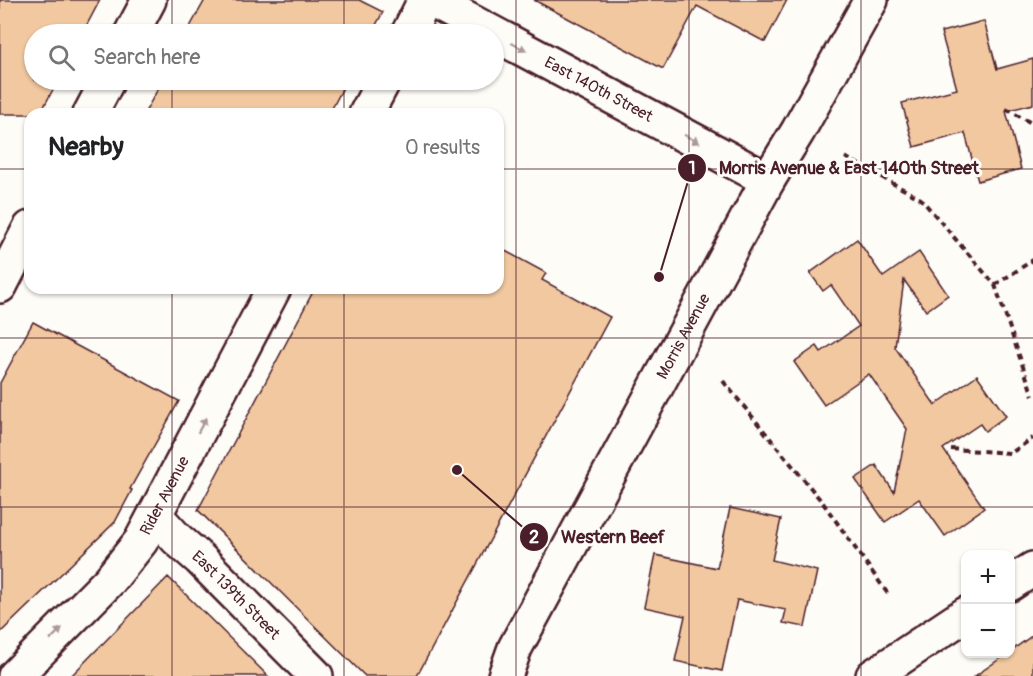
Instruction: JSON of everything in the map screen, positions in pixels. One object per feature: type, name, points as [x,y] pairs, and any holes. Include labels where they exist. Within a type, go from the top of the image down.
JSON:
[{"type":"street","points":[[136,24],[149,0]]},
{"type":"street","points":[[413,24],[425,0]]},
{"type":"street","name":"East 140th Street","points":[[431,0],[476,24]]},
{"type":"street","name":"Morris Avenue","points":[[495,676],[510,662],[768,180],[871,0]]},
{"type":"street","name":"East 140th Street","points":[[504,39],[768,180]]},
{"type":"street","points":[[93,108],[103,90]]},
{"type":"street","points":[[369,108],[379,90]]},
{"type":"street","points":[[0,286],[24,240]]},
{"type":"street","name":"Rider Avenue","points":[[15,676],[116,572],[141,541],[271,294]]},
{"type":"street","name":"East 139th Street","points":[[155,515],[316,676]]},
{"type":"street","points":[[1015,581],[1033,569]]},
{"type":"street","points":[[873,676],[961,618]]},
{"type":"path","points":[[1006,109],[1033,124]]},
{"type":"path","points":[[845,157],[921,199],[995,285],[1033,396]]},
{"type":"path","points":[[995,285],[1033,260]]},
{"type":"path","points":[[723,381],[823,503],[888,594]]},
{"type":"path","points":[[951,449],[1011,453],[1033,438]]},
{"type":"building","points":[[0,0],[100,0],[87,24],[24,24],[24,90],[53,90],[43,108],[24,108],[24,114],[0,114]]},
{"type":"building","points":[[205,0],[359,0],[383,12],[376,24],[192,24]]},
{"type":"building","points":[[534,0],[787,0],[765,42],[697,6],[663,69]]},
{"type":"building","points":[[984,21],[997,69],[1033,59],[1033,104],[1006,111],[1021,169],[978,181],[965,133],[914,147],[902,103],[957,89],[941,32]]},
{"type":"building","points":[[157,90],[342,90],[332,108],[147,108]]},
{"type":"building","points":[[857,239],[883,277],[919,252],[948,295],[926,311],[904,280],[895,347],[935,405],[977,375],[1006,416],[985,431],[980,424],[943,449],[984,508],[945,536],[919,499],[885,522],[855,479],[876,465],[894,492],[907,429],[869,374],[824,405],[794,362],[817,346],[821,352],[859,326],[831,285],[823,291],[810,273]]},
{"type":"building","points":[[504,250],[546,273],[542,280],[610,317],[417,676],[365,676],[198,510],[312,294],[504,294]]},
{"type":"building","points":[[33,322],[179,401],[130,489],[132,490],[115,522],[0,633],[0,383]]},
{"type":"building","points":[[730,508],[781,519],[772,560],[817,571],[805,627],[783,623],[786,610],[737,600],[722,671],[675,661],[685,616],[644,607],[655,555],[717,568]]},
{"type":"building","points":[[168,577],[268,676],[71,676]]},
{"type":"building","points":[[1033,635],[1033,676],[975,676],[1001,658],[1015,658],[1015,648]]},
{"type":"place","name":"Morris Avenue & East 140th Street","points":[[659,277]]},
{"type":"place","name":"Western Beef","points":[[457,470]]}]
